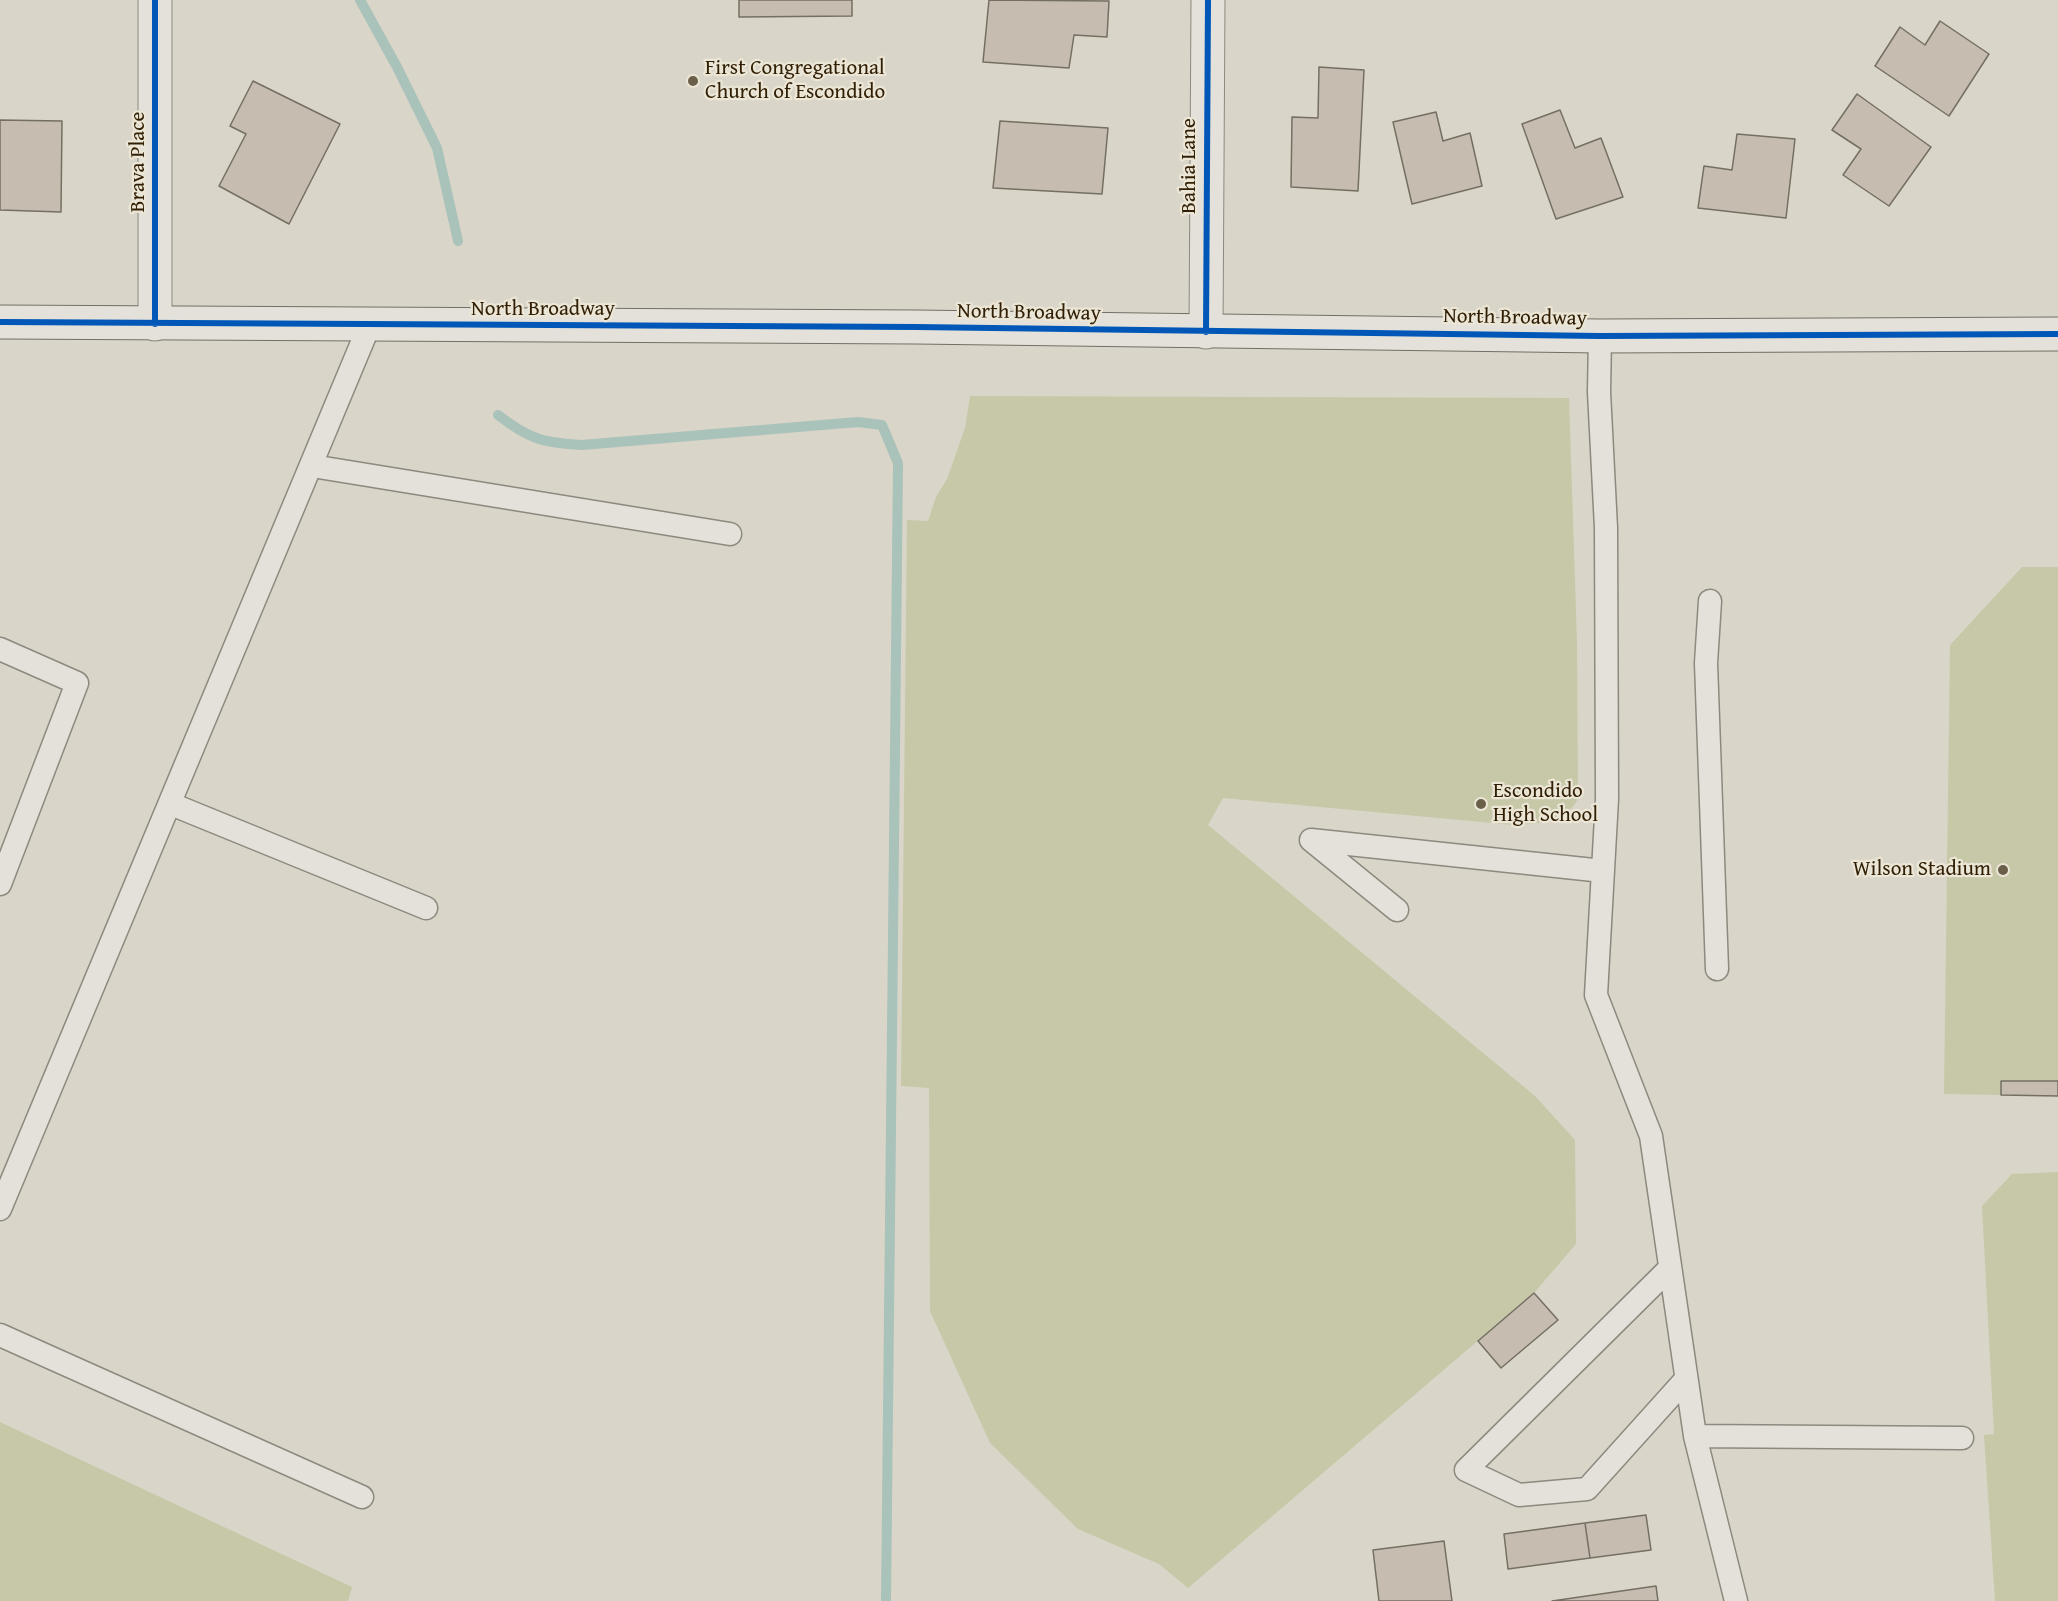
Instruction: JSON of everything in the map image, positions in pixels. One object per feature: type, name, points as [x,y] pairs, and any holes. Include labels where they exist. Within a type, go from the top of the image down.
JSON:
[{"type":"main road","name":"Brava Place","points":[[155,0],[155,324]]},
{"type":"main road","name":"Bahia Lane","points":[[1206,332],[1208,0]]},
{"type":"main road","name":"North Broadway","points":[[0,322],[369,326],[916,327],[1599,336],[2058,334]]},
{"type":"lane","points":[[0,1209],[369,326]]},
{"type":"lane","points":[[1599,336],[1599,392],[1606,528],[1607,799],[1596,995],[1651,1136],[1695,1436],[1736,1601]]},
{"type":"lane","points":[[312,466],[730,534]]},
{"type":"lane","points":[[1710,601],[1706,663],[1717,969]]},
{"type":"lane","points":[[0,649],[77,683],[0,884]]},
{"type":"lane","points":[[171,804],[426,908]]},
{"type":"lane","points":[[1397,910],[1311,840],[1603,871]]},
{"type":"lane","points":[[1670,1268],[1466,1470],[1519,1495],[1587,1489],[1686,1379]]},
{"type":"lane","points":[[0,1335],[363,1497]]},
{"type":"lane","points":[[1695,1436],[1962,1438]]},
{"type":"green space","points":[[970,396],[1569,398],[1577,642],[1578,799],[1573,807],[1559,817],[1550,820],[1514,825],[1223,798],[1208,825],[1535,1096],[1575,1140],[1576,1244],[1534,1293],[1188,1588],[1159,1564],[1078,1529],[990,1443],[930,1311],[929,1088],[901,1086],[907,520],[928,521],[936,497],[947,479],[965,428]]},
{"type":"green space","name":"Wilson Stadium","points":[[2022,567],[2058,567],[2058,1096],[1944,1094],[1950,645]]},
{"type":"green space","points":[[2058,1172],[2058,1601],[1995,1601],[1984,1435],[1994,1434],[1982,1206],[2012,1174]]},
{"type":"green space","points":[[0,1422],[352,1587],[348,1601],[0,1601]]},
{"type":"building","points":[[739,0],[852,0],[852,16],[739,17]]},
{"type":"building","points":[[989,0],[1109,1],[1107,37],[1074,35],[1069,68],[983,62]]},
{"type":"building","points":[[1940,21],[1989,54],[1949,116],[1875,66],[1900,27],[1925,45]]},
{"type":"building","points":[[1319,67],[1364,70],[1358,191],[1291,187],[1292,117],[1318,118]]},
{"type":"building","points":[[253,81],[340,124],[289,224],[219,186],[246,134],[230,126]]},
{"type":"building","points":[[1857,94],[1931,147],[1889,206],[1843,175],[1861,149],[1832,130]]},
{"type":"building","points":[[1560,110],[1575,148],[1601,138],[1623,197],[1556,219],[1522,124]]},
{"type":"building","points":[[1436,112],[1443,141],[1470,133],[1482,186],[1412,204],[1393,122]]},
{"type":"building","points":[[0,120],[62,121],[61,212],[0,210]]},
{"type":"building","points":[[1000,121],[1108,128],[1102,194],[993,188]]},
{"type":"building","points":[[1737,134],[1795,139],[1786,218],[1698,208],[1704,166],[1732,170]]},
{"type":"building","points":[[2001,1081],[2058,1081],[2058,1096],[2001,1095]]},
{"type":"building","points":[[1534,1293],[1558,1320],[1501,1368],[1478,1341]]},
{"type":"building","points":[[1646,1515],[1651,1550],[1590,1558],[1585,1523]]},
{"type":"building","points":[[1585,1523],[1590,1558],[1508,1569],[1504,1534]]},
{"type":"building","points":[[1444,1541],[1452,1601],[1379,1601],[1373,1550]]},
{"type":"building","points":[[1656,1586],[1658,1601],[1552,1601]]},
{"type":"waterway","points":[[360,0],[397,67],[437,148],[458,241]]},
{"type":"waterway","points":[[498,415],[528,435],[546,441],[582,445],[858,422],[882,425],[898,463],[886,1601]]},
{"type":"cycle path","points":[[155,0],[155,324]]},
{"type":"cycle path","points":[[1206,332],[1208,0]]},
{"type":"cycle path","points":[[0,322],[916,327],[1600,336],[2058,334]]},
{"type":"place","name":"First Congregational Church of Escondido","points":[[693,81]]},
{"type":"place","name":"Escondido High School","points":[[1481,804]]},
{"type":"place","name":"Wilson Stadium","points":[[2003,870]]}]
